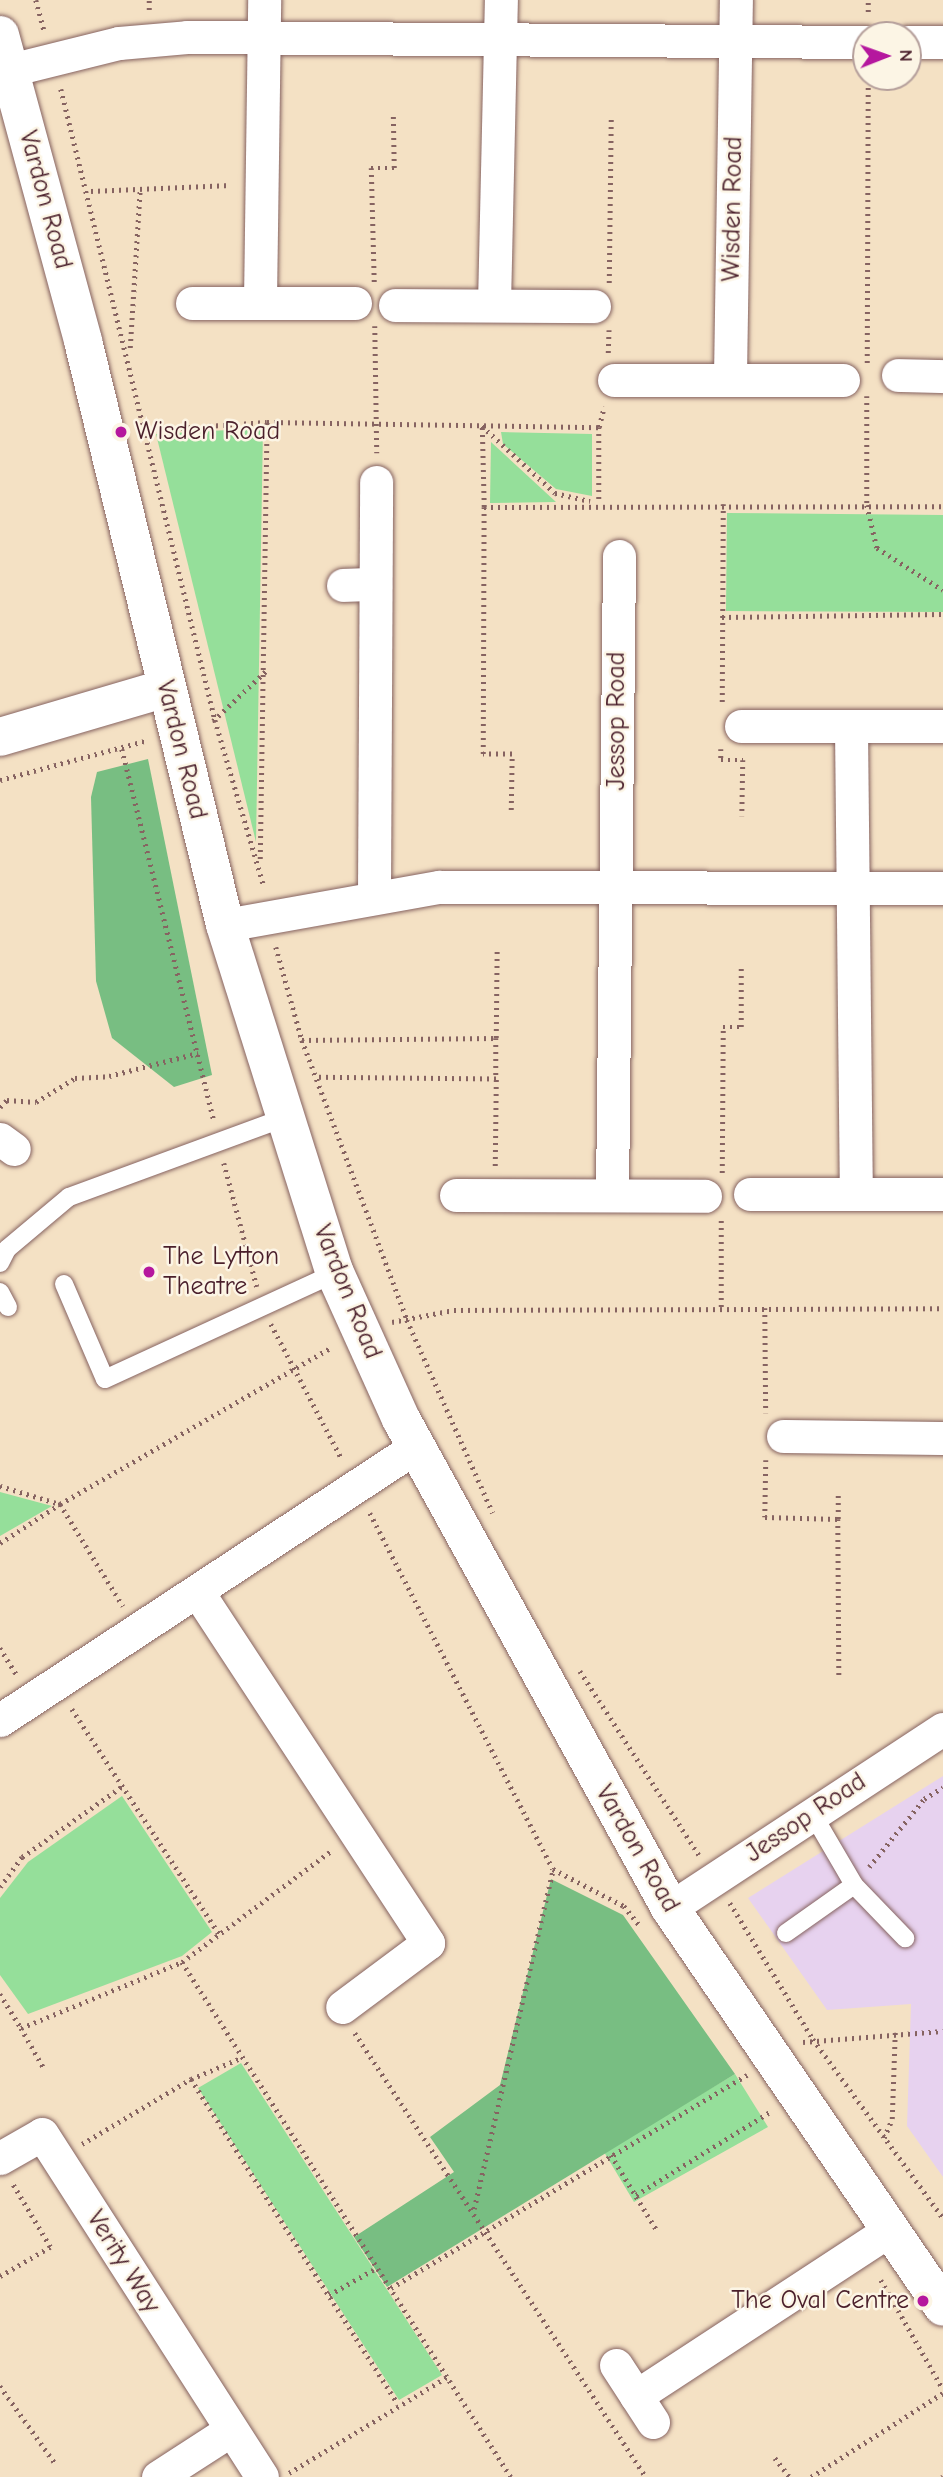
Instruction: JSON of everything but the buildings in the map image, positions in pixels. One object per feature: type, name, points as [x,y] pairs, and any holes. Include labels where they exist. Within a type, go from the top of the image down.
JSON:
[{"type":"street","points":[[260,301],[264,0]]},
{"type":"street","points":[[494,304],[501,0]]},
{"type":"street","name":"Wisden Road","points":[[730,376],[736,0]]},
{"type":"street","points":[[5,53],[263,35],[852,42]]},
{"type":"street","points":[[922,42],[943,42]]},
{"type":"street","name":"Vardon Road","points":[[5,53],[225,925],[281,1119],[335,1273],[416,1447],[670,1908],[891,2229],[939,2293]]},
{"type":"street","points":[[192,303],[355,303]]},
{"type":"street","points":[[395,305],[494,304],[604,308]]},
{"type":"street","points":[[609,382],[730,376],[943,376]]},
{"type":"street","points":[[374,894],[359,585],[376,482]]},
{"type":"street","name":"Jessop Road","points":[[612,1195],[619,556]]},
{"type":"street","points":[[0,737],[166,688]]},
{"type":"street","points":[[728,723],[851,727],[943,726]]},
{"type":"street","points":[[851,727],[856,1192]]},
{"type":"street","points":[[225,925],[267,914],[374,894],[617,887],[943,888]]},
{"type":"street","points":[[456,1195],[856,1192],[943,1194]]},
{"type":"street","points":[[772,1435],[943,1438]]},
{"type":"street","points":[[0,1720],[136,1627],[197,1591],[354,1483],[416,1447]]},
{"type":"street","points":[[197,1591],[358,1831],[428,1943],[342,2007]]},
{"type":"street","name":"Jessop Road","points":[[670,1908],[943,1729]]},
{"type":"street","name":"Verity Way","points":[[4,2167],[41,2134],[229,2431],[262,2477]]},
{"type":"street","points":[[616,2365],[645,2409],[891,2229]]},
{"type":"street","points":[[158,2477],[229,2431]]},
{"type":"lane","points":[[0,1263],[7,1249],[69,1197],[218,1139],[281,1119]]},
{"type":"lane","points":[[64,1284],[106,1379],[335,1273]]},
{"type":"lane","points":[[812,1814],[854,1885],[905,1938]]},
{"type":"lane","points":[[786,1933],[854,1885]]},
{"type":"path","points":[[36,0],[46,38]]},
{"type":"path","points":[[58,78],[91,191],[215,720],[260,864],[267,914],[302,1040],[407,1320],[499,1524]]},
{"type":"path","points":[[868,91],[867,505],[877,548],[943,590]]},
{"type":"path","points":[[482,426],[555,493],[599,503],[599,427],[609,382],[604,308],[611,119]]},
{"type":"path","points":[[91,191],[231,185]]},
{"type":"path","points":[[130,353],[140,189]]},
{"type":"path","points":[[146,430],[267,422],[599,427]]},
{"type":"path","points":[[260,864],[267,670],[267,422]]},
{"type":"path","points":[[482,426],[484,507]]},
{"type":"path","points":[[723,504],[722,617],[728,723],[721,760],[743,760],[742,816]]},
{"type":"path","points":[[722,617],[943,614]]},
{"type":"path","points":[[0,780],[122,749],[215,720],[267,670]]},
{"type":"path","points":[[122,749],[262,1306],[553,1868],[474,2209]]},
{"type":"path","points":[[495,1167],[497,947]]},
{"type":"path","points":[[721,1307],[725,1195],[723,1027],[741,1027],[741,965]]},
{"type":"path","points":[[302,1040],[496,1038]]},
{"type":"path","points":[[0,1107],[7,1100],[36,1102],[75,1078],[109,1076],[198,1053]]},
{"type":"path","points":[[317,1077],[496,1080]]},
{"type":"path","points":[[765,1308],[772,1435],[765,1517],[838,1519]]},
{"type":"path","points":[[388,1323],[454,1310],[943,1308]]},
{"type":"path","points":[[0,1543],[293,1365],[337,1345]]},
{"type":"path","points":[[0,1486],[61,1504],[136,1627]]},
{"type":"path","points":[[838,1493],[839,1675]]},
{"type":"path","points":[[574,1660],[813,2039],[943,2218]]},
{"type":"path","points":[[55,1683],[219,1934]]},
{"type":"path","points":[[0,1887],[22,1857],[124,1785]]},
{"type":"path","points":[[854,1885],[924,1799],[943,1787]]},
{"type":"path","points":[[21,2028],[182,1962],[358,1831]]},
{"type":"path","points":[[182,1962],[511,2477]]},
{"type":"path","points":[[0,1994],[45,2070]]},
{"type":"path","points":[[342,2007],[362,2048],[474,2209],[646,2477]]},
{"type":"path","points":[[884,2138],[892,2119],[895,2031]]},
{"type":"path","points":[[803,2042],[895,2031],[943,2031]]},
{"type":"path","points":[[58,2159],[191,2079],[241,2058]]},
{"type":"path","points":[[391,2288],[759,2068]]},
{"type":"path","points":[[191,2079],[398,2404]]},
{"type":"path","points":[[636,2195],[774,2109]]},
{"type":"path","points":[[611,2155],[658,2231]]},
{"type":"path","points":[[0,2276],[50,2247],[4,2167]]},
{"type":"path","points":[[329,2295],[378,2267]]},
{"type":"path","points":[[283,2477],[398,2404],[447,2377]]},
{"type":"path","points":[[0,2386],[2,2397],[55,2463]]},
{"type":"path","points":[[811,2477],[943,2393]]},
{"type":"path","points":[[775,2458],[790,2477]]},
{"type":"shaded area","points":[[943,1776],[943,2177],[907,2126],[911,2004],[827,2010],[748,1898]]},
{"type":"green space","points":[[263,428],[256,842],[156,434]]},
{"type":"green space","points":[[501,432],[592,434],[592,496],[556,489],[503,444]]},
{"type":"green space","points":[[491,442],[556,502],[490,503]]},
{"type":"green space","points":[[727,513],[943,515],[943,612],[726,611]]},
{"type":"green space","points":[[148,759],[212,1075],[174,1087],[112,1038],[96,981],[91,797],[97,772]]},
{"type":"green space","points":[[0,1492],[52,1506],[0,1536]]},
{"type":"green space","points":[[122,1796],[212,1932],[182,1956],[28,2014],[0,1975],[0,1898],[28,1862]]},
{"type":"green space","points":[[551,1879],[623,1915],[735,2074],[387,2287],[354,2237],[454,2172],[430,2137],[500,2085]]},
{"type":"green space","points":[[241,2063],[442,2375],[399,2400],[198,2088]]},
{"type":"green space","points":[[735,2074],[768,2127],[634,2202],[604,2152]]},
{"type":"place","name":"Wisden Road","points":[[121,432]]},
{"type":"place","name":"The Lytton Theatre","points":[[149,1272]]},
{"type":"place","name":"The Oval Centre","points":[[923,2301]]}]
